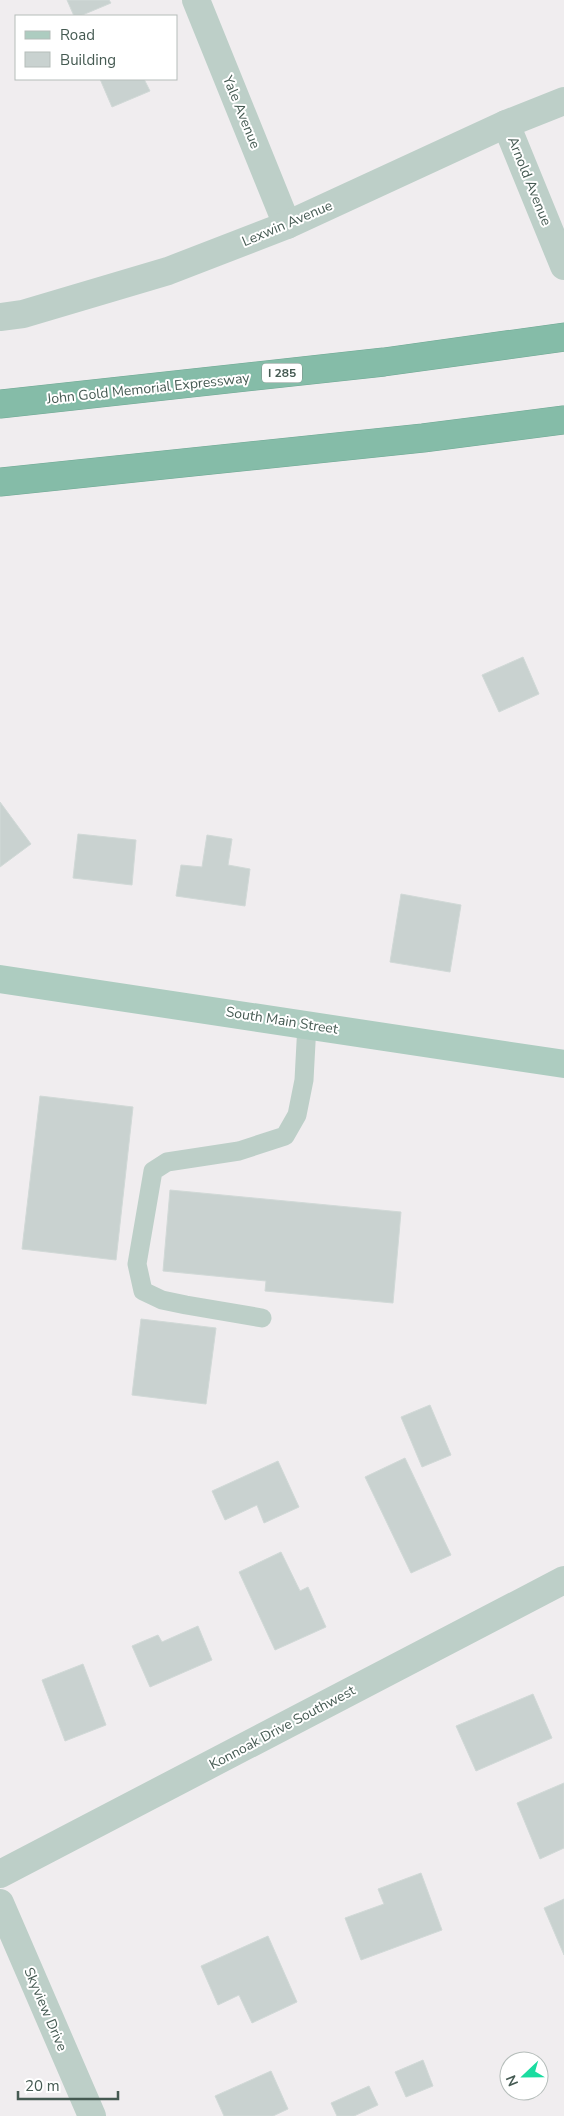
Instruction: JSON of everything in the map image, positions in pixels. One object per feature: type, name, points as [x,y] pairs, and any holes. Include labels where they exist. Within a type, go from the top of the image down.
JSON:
[{"type":"highway","name":"John Gold Memorial Expressway","points":[[0,404],[384,362],[564,337]]},
{"type":"highway","points":[[0,482],[413,439],[564,420]]},
{"type":"main road","name":"South Main Street","points":[[0,979],[564,1064]]},
{"type":"street","name":"Yale Avenue","points":[[196,0],[287,224]]},
{"type":"street","name":"Lexwin Avenue","points":[[0,317],[23,314],[168,271],[287,224],[506,124],[564,102]]},
{"type":"street","name":"Arnold Avenue","points":[[506,124],[564,266]]},
{"type":"street","name":"Konnoak Drive Southwest","points":[[0,1874],[563,1585]]},
{"type":"street","name":"Skyview Drive","points":[[0,1903],[92,2116]]},
{"type":"lane","points":[[262,1318],[162,1300],[143,1291],[137,1264],[152,1171],[167,1162],[239,1151],[285,1136],[297,1115],[299,1106],[304,1080],[307,1024]]},
{"type":"building","points":[[67,0],[109,0],[111,3],[82,15],[74,15]]},
{"type":"building","points":[[100,80],[144,80],[150,91],[112,107]]},
{"type":"building","points":[[523,657],[539,694],[499,712],[482,675]]},
{"type":"building","points":[[0,802],[31,844],[0,867]]},
{"type":"building","points":[[78,834],[136,840],[132,885],[73,878]]},
{"type":"building","points":[[207,835],[232,839],[228,865],[250,869],[245,906],[176,896],[181,865],[202,867]]},
{"type":"building","points":[[401,894],[461,905],[450,972],[390,962]]},
{"type":"building","points":[[40,1096],[133,1107],[116,1260],[22,1249]]},
{"type":"building","points":[[170,1190],[401,1212],[393,1303],[265,1291],[266,1281],[163,1271]]},
{"type":"building","points":[[141,1319],[216,1328],[206,1404],[132,1395]]},
{"type":"building","points":[[430,1405],[451,1455],[422,1467],[401,1417]]},
{"type":"building","points":[[405,1458],[451,1555],[411,1573],[365,1477]]},
{"type":"building","points":[[278,1461],[299,1507],[264,1523],[257,1505],[225,1520],[212,1491]]},
{"type":"building","points":[[281,1552],[300,1591],[308,1587],[326,1627],[275,1650],[239,1572]]},
{"type":"building","points":[[198,1626],[212,1660],[150,1687],[132,1646],[158,1635],[162,1642]]},
{"type":"building","points":[[83,1664],[106,1725],[65,1741],[42,1680]]},
{"type":"building","points":[[533,1694],[552,1738],[476,1771],[456,1726]]},
{"type":"building","points":[[564,1783],[564,1848],[540,1859],[517,1803]]},
{"type":"building","points":[[421,1873],[442,1930],[361,1960],[345,1918],[384,1904],[378,1889]]},
{"type":"building","points":[[564,1899],[564,1955],[544,1908]]},
{"type":"building","points":[[268,1936],[297,2002],[252,2023],[239,1995],[218,2005],[201,1966]]},
{"type":"building","points":[[423,2060],[433,2086],[406,2097],[395,2072]]},
{"type":"building","points":[[271,2071],[288,2109],[273,2116],[224,2116],[215,2096]]},
{"type":"building","points":[[369,2086],[378,2105],[354,2116],[337,2116],[331,2103]]}]
